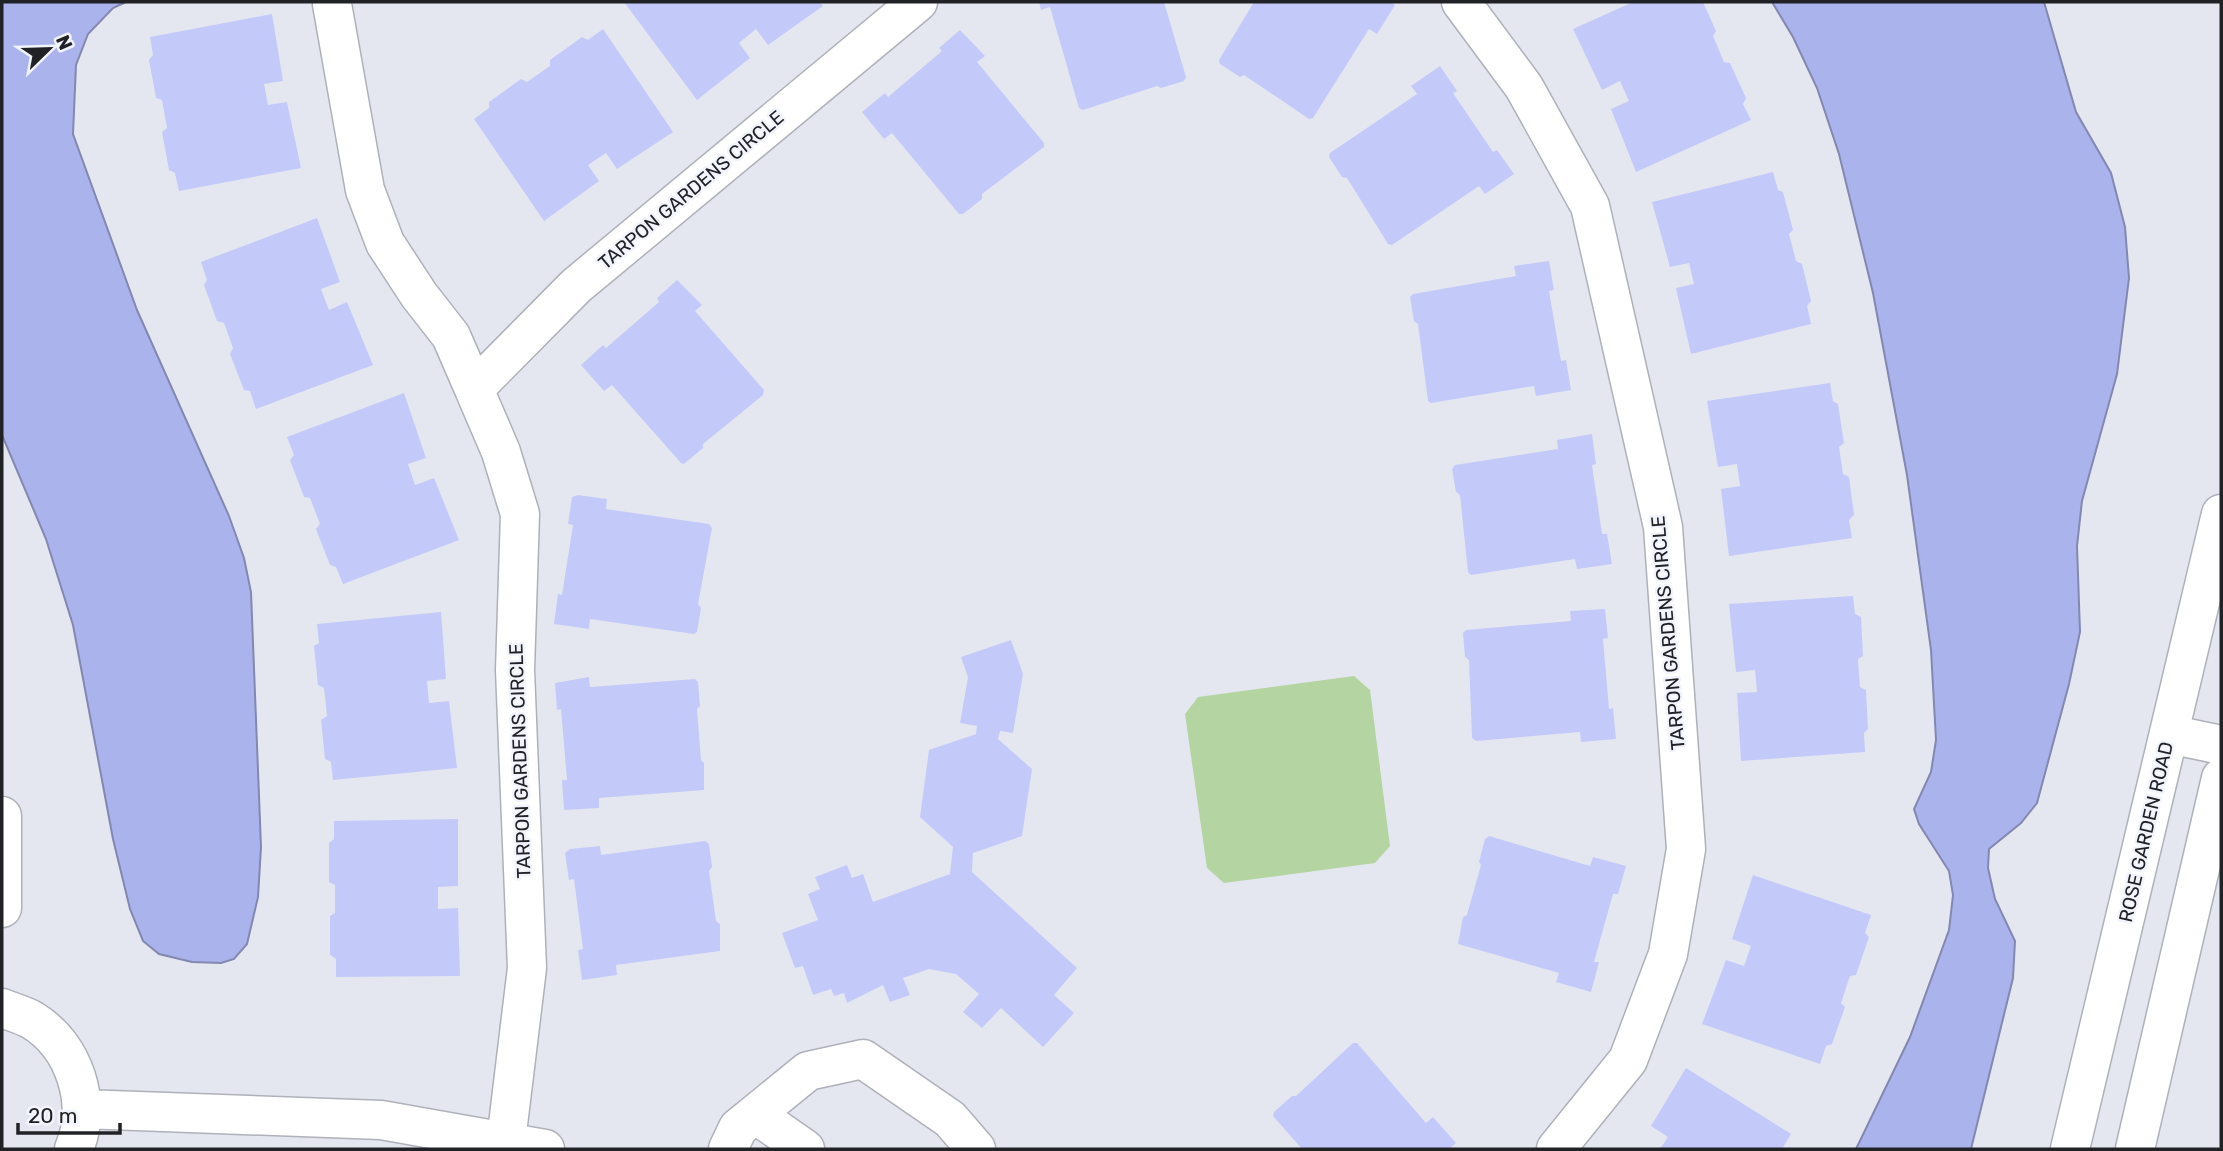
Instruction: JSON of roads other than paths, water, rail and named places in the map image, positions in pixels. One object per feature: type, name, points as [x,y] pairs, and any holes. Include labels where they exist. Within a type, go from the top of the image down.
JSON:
[{"type":"street","name":"TARPON GARDENS CIRCLE","points":[[474,389],[576,286],[918,2]]},
{"type":"street","name":"TARPON GARDENS CIRCLE","points":[[1461,2],[1524,87],[1590,206],[1662,527],[1686,849],[1670,941],[1628,1060],[1556,1149]]},
{"type":"street","name":"TARPON GARDENS CIRCLE","points":[[332,4],[369,201],[385,243],[419,295],[451,336],[501,452],[520,514],[515,670],[527,968],[506,1142]]},
{"type":"street","name":"ROSE GARDEN ROAD","points":[[2070,1149],[2221,514]]},
{"type":"street","points":[[2169,734],[2221,745]]},
{"type":"street","points":[[2135,1149],[2221,778]]},
{"type":"street","points":[[2,816],[2,908]]},
{"type":"street","points":[[2,1008],[33,1020],[59,1044],[76,1074],[83,1109],[74,1149]]},
{"type":"street","points":[[728,1149],[738,1128],[808,1071],[863,1059],[950,1119],[976,1149]]},
{"type":"street","points":[[83,1109],[381,1120],[545,1149]]},
{"type":"street","points":[[755,1114],[805,1149]]},
{"type":"water","points":[[2,2],[126,2],[113,8],[88,34],[76,65],[73,134],[137,310],[229,516],[244,558],[251,592],[261,847],[258,897],[247,944],[234,959],[221,963],[192,962],[159,954],[143,941],[130,909],[113,839],[73,625],[46,539],[2,435]]},
{"type":"water","points":[[1772,2],[2044,2],[2076,112],[2111,173],[2125,227],[2129,278],[2117,374],[2082,501],[2077,546],[2080,632],[2069,684],[2037,803],[2021,823],[1989,849],[1988,868],[1995,899],[2015,941],[2013,978],[1971,1149],[1856,1149],[1910,1037],[1949,930],[1953,895],[1949,871],[1919,824],[1914,809],[1931,772],[1936,740],[1931,650],[1907,475],[1873,293],[1839,154],[1817,88],[1793,37]]}]
